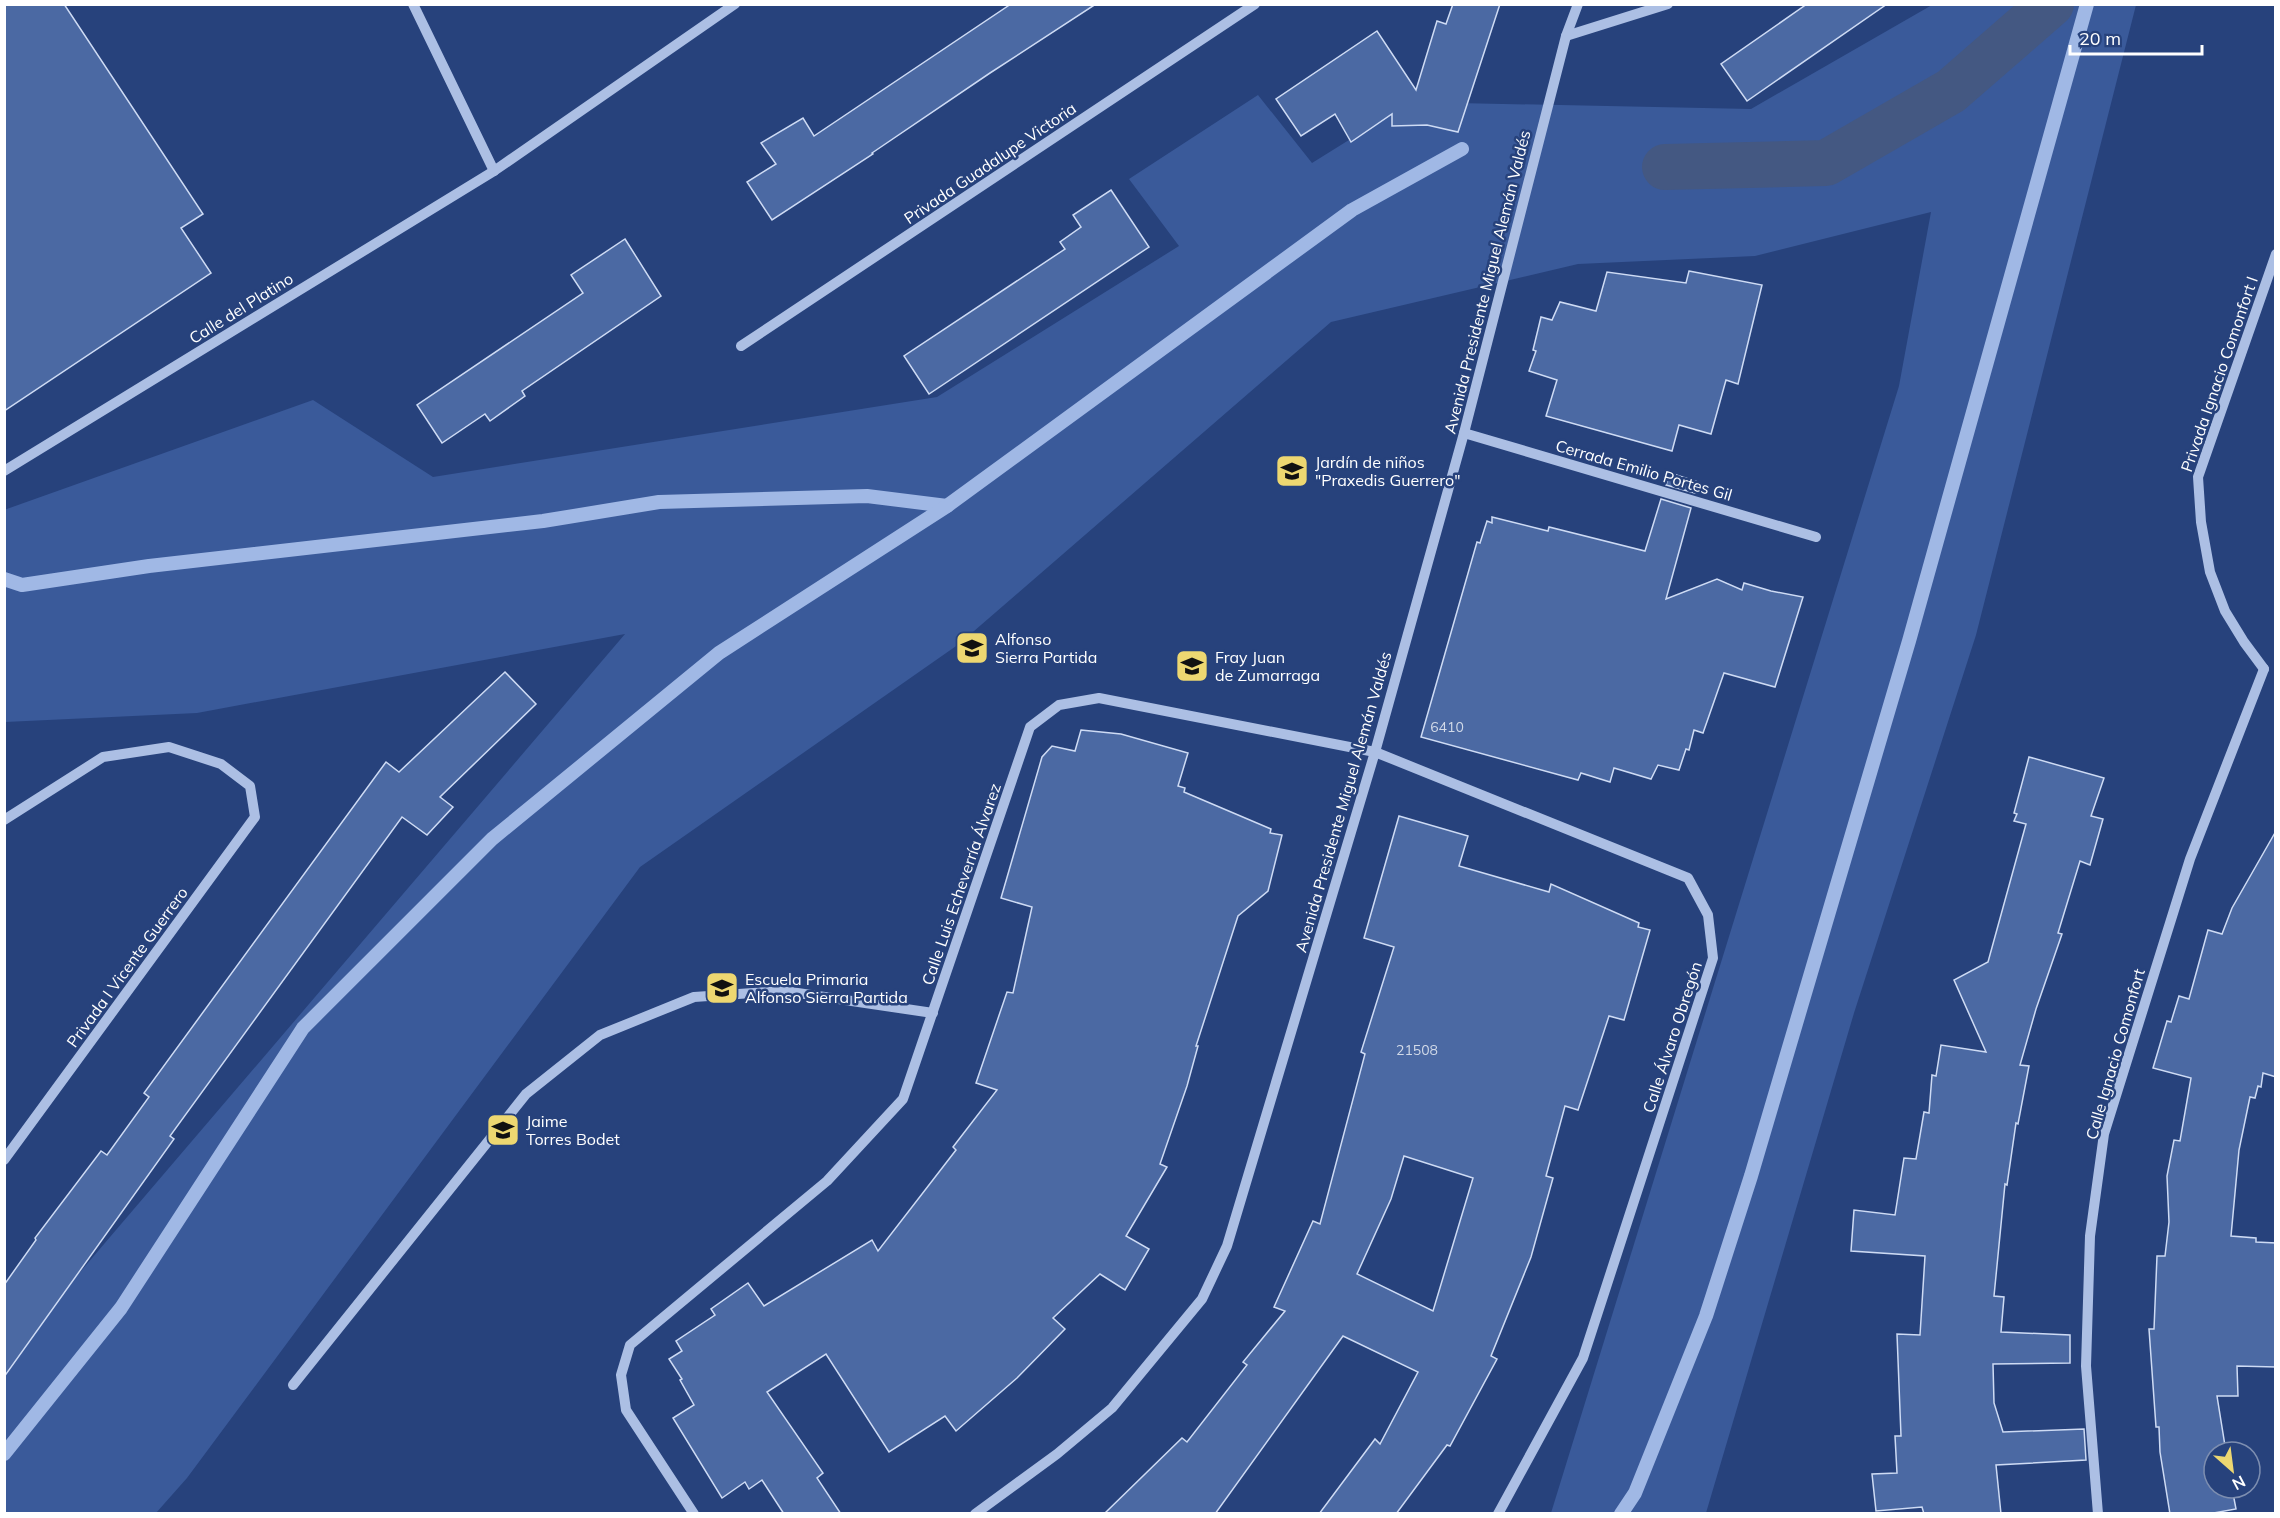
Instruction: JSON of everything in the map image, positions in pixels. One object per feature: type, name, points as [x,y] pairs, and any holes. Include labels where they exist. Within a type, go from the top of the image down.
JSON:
[{"type":"street","points":[[413,4],[494,171]]},
{"type":"street","name":"Calle del Platino","points":[[4,471],[494,171],[735,4]]},
{"type":"street","name":"Privada Guadalupe Victoria","points":[[741,346],[1255,4]]},
{"type":"street","name":"Avenida Presidente Miguel Alemán Valdés","points":[[975,1514],[1057,1454],[1112,1408],[1202,1299],[1227,1246],[1375,753],[1464,434],[1566,36],[1578,4]]},
{"type":"street","points":[[1566,36],[1668,4]]},
{"type":"street","name":"Privada Ignacio Comonfort I","points":[[2264,669],[2225,611],[2210,572],[2201,522],[2198,477],[2276,254]]},
{"type":"street","name":"Cerrada Emilio Portes Gil","points":[[1464,434],[1816,537]]},
{"type":"street","points":[[2264,669],[2276,673]]},
{"type":"street","name":"Calle Ignacio Comonfort","points":[[2098,1514],[2086,1366],[2090,1236],[2104,1134],[2190,859],[2264,669]]},
{"type":"street","name":"Calle Luis Echeverría Álvarez","points":[[694,1514],[626,1410],[621,1375],[630,1345],[827,1181],[903,1099],[1029,727],[1059,705],[1099,699],[1375,753]]},
{"type":"street","name":"Privada I Vicente Guerrero","points":[[4,820],[103,757],[169,747],[221,764],[250,786],[255,817],[4,1160]]},
{"type":"street","name":"Calle Álvaro Obregón","points":[[1375,753],[1688,878],[1708,915],[1713,958],[1583,1358],[1498,1514]]},
{"type":"street","points":[[293,1385],[526,1094],[600,1035],[694,997],[784,991],[933,1013]]},
{"type":"shaded area","points":[[1932,5],[2136,5],[1976,635],[1854,1013],[1706,1513],[1551,1513],[1899,386],[1931,212],[1755,256],[1578,264],[1331,322],[959,644],[640,867],[187,1478],[156,1513],[5,1513],[5,1360],[625,634],[197,713],[5,722],[4,510],[313,400],[433,477],[937,397],[1179,246],[1129,179],[1258,95],[1312,163],[1410,102],[1751,109]]},
{"type":"building","points":[[4,4],[64,4],[203,214],[181,228],[211,273],[4,411]]},
{"type":"building","points":[[1011,4],[1096,4],[772,220],[747,182],[776,164],[761,143],[803,118],[814,136]]},
{"type":"building","points":[[1453,4],[1500,4],[1458,132],[1427,125],[1392,126],[1392,114],[1351,142],[1335,114],[1301,136],[1276,99],[1377,31],[1416,90],[1437,21],[1446,24]]},
{"type":"building","points":[[1807,4],[1887,4],[1747,101],[1721,64]]},
{"type":"building","points":[[1111,190],[1149,247],[929,394],[904,356],[1065,249],[1060,242],[1081,227],[1073,215]]},
{"type":"building","points":[[625,239],[661,296],[522,391],[525,396],[490,421],[485,414],[442,443],[417,405],[583,293],[571,275]]},
{"type":"building","points":[[1689,271],[1762,285],[1738,384],[1726,380],[1711,434],[1679,425],[1672,451],[1546,416],[1557,380],[1529,371],[1536,351],[1533,350],[1541,317],[1552,320],[1560,302],[1596,311],[1607,272],[1686,283]]},
{"type":"building","points":[[1670,473],[1698,482],[1695,493],[1666,485]]},
{"type":"building","points":[[1661,499],[1691,508],[1666,599],[1717,579],[1742,590],[1744,583],[1803,597],[1775,687],[1724,673],[1703,733],[1694,730],[1689,750],[1686,749],[1679,770],[1658,765],[1651,779],[1614,768],[1610,782],[1581,773],[1578,780],[1421,737],[1477,542],[1480,543],[1487,521],[1492,523],[1492,517],[1548,531],[1549,527],[1645,551]]},
{"type":"building","points":[[505,672],[536,704],[440,797],[453,807],[427,835],[402,817],[170,1136],[174,1139],[4,1377],[4,1285],[36,1240],[35,1238],[101,1151],[107,1155],[149,1097],[144,1093],[386,762],[399,772]]},
{"type":"building","points":[[1081,730],[1121,734],[1188,753],[1178,786],[1185,788],[1184,792],[1271,829],[1270,833],[1282,835],[1268,891],[1238,916],[1196,1046],[1198,1046],[1187,1086],[1160,1164],[1167,1167],[1126,1236],[1149,1249],[1125,1290],[1100,1274],[1053,1318],[1065,1329],[1017,1378],[956,1431],[945,1416],[889,1452],[826,1354],[767,1392],[823,1473],[817,1478],[841,1514],[784,1514],[762,1480],[749,1489],[745,1482],[722,1498],[673,1418],[694,1405],[680,1380],[682,1379],[669,1359],[682,1351],[676,1341],[715,1315],[711,1309],[748,1283],[764,1306],[872,1240],[878,1251],[956,1150],[953,1147],[997,1090],[976,1083],[1007,992],[1013,993],[1032,907],[1001,898],[1042,757],[1052,746],[1075,751]]},
{"type":"building","points":[[2029,757],[2104,778],[2091,816],[2103,819],[2090,865],[2080,861],[2058,933],[2062,934],[2036,1009],[2020,1065],[2029,1066],[2018,1124],[2016,1123],[2007,1185],[2005,1184],[1994,1296],[2004,1297],[2001,1332],[2070,1335],[2070,1363],[1993,1364],[1994,1403],[2003,1432],[2084,1429],[2086,1460],[1996,1465],[2001,1514],[1924,1514],[1922,1507],[1876,1511],[1872,1474],[1897,1473],[1895,1436],[1901,1436],[1897,1334],[1920,1335],[1925,1256],[1851,1251],[1854,1210],[1895,1215],[1904,1158],[1916,1159],[1924,1112],[1929,1113],[1932,1075],[1936,1076],[1941,1045],[1986,1052],[1954,980],[1988,962],[2026,824],[2014,821],[2017,814],[2014,813]]},
{"type":"building","points":[[1399,816],[1468,836],[1459,866],[1549,892],[1551,884],[1639,923],[1638,927],[1650,930],[1624,1020],[1609,1016],[1578,1110],[1565,1106],[1546,1176],[1553,1178],[1531,1257],[1491,1356],[1497,1359],[1450,1446],[1447,1445],[1396,1514],[1319,1514],[1375,1439],[1380,1444],[1418,1372],[1343,1336],[1215,1514],[1104,1514],[1182,1438],[1187,1442],[1247,1365],[1243,1362],[1285,1311],[1274,1307],[1313,1221],[1320,1224],[1365,1054],[1361,1052],[1394,947],[1364,938]],"holes":[[[1404,1156],[1473,1178],[1433,1311],[1357,1274],[1391,1199]]]},
{"type":"building","points":[[2276,831],[2276,1077],[2263,1073],[2261,1087],[2258,1086],[2255,1098],[2250,1097],[2239,1150],[2231,1236],[2256,1238],[2256,1242],[2276,1243],[2276,1367],[2237,1366],[2238,1396],[2217,1396],[2224,1440],[2202,1440],[2202,1500],[2234,1500],[2236,1509],[2208,1514],[2170,1514],[2160,1452],[2159,1427],[2156,1427],[2149,1329],[2154,1329],[2157,1256],[2165,1256],[2169,1222],[2167,1176],[2174,1140],[2180,1141],[2191,1078],[2153,1068],[2167,1021],[2171,1022],[2179,996],[2189,999],[2208,930],[2222,934],[2232,908]]},
{"type":"waterway","points":[[1665,167],[1826,163],[1951,91],[2051,4]]},
{"type":"waterway","points":[[1621,1514],[1635,1493],[1706,1316],[1751,1176],[1909,641],[2087,4]]},
{"type":"waterway","points":[[4,1454],[121,1308],[303,1028],[492,839],[719,653],[947,506],[1352,210],[1462,149]]},
{"type":"waterway","points":[[4,579],[22,585],[149,566],[543,521],[659,502],[867,496],[947,506]]},
{"type":"place","name":"Jardín de niños \"Praxedis Guerrero\"","points":[[1292,471]]},
{"type":"place","name":"Alfonso Sierra Partida","points":[[972,648]]},
{"type":"place","name":"Fray Juan de Zumarraga","points":[[1192,666]]},
{"type":"place","name":"Escuela Primaria Alfonso Sierra Partida","points":[[722,988]]},
{"type":"place","name":"Jaime Torres Bodet","points":[[503,1130]]}]
